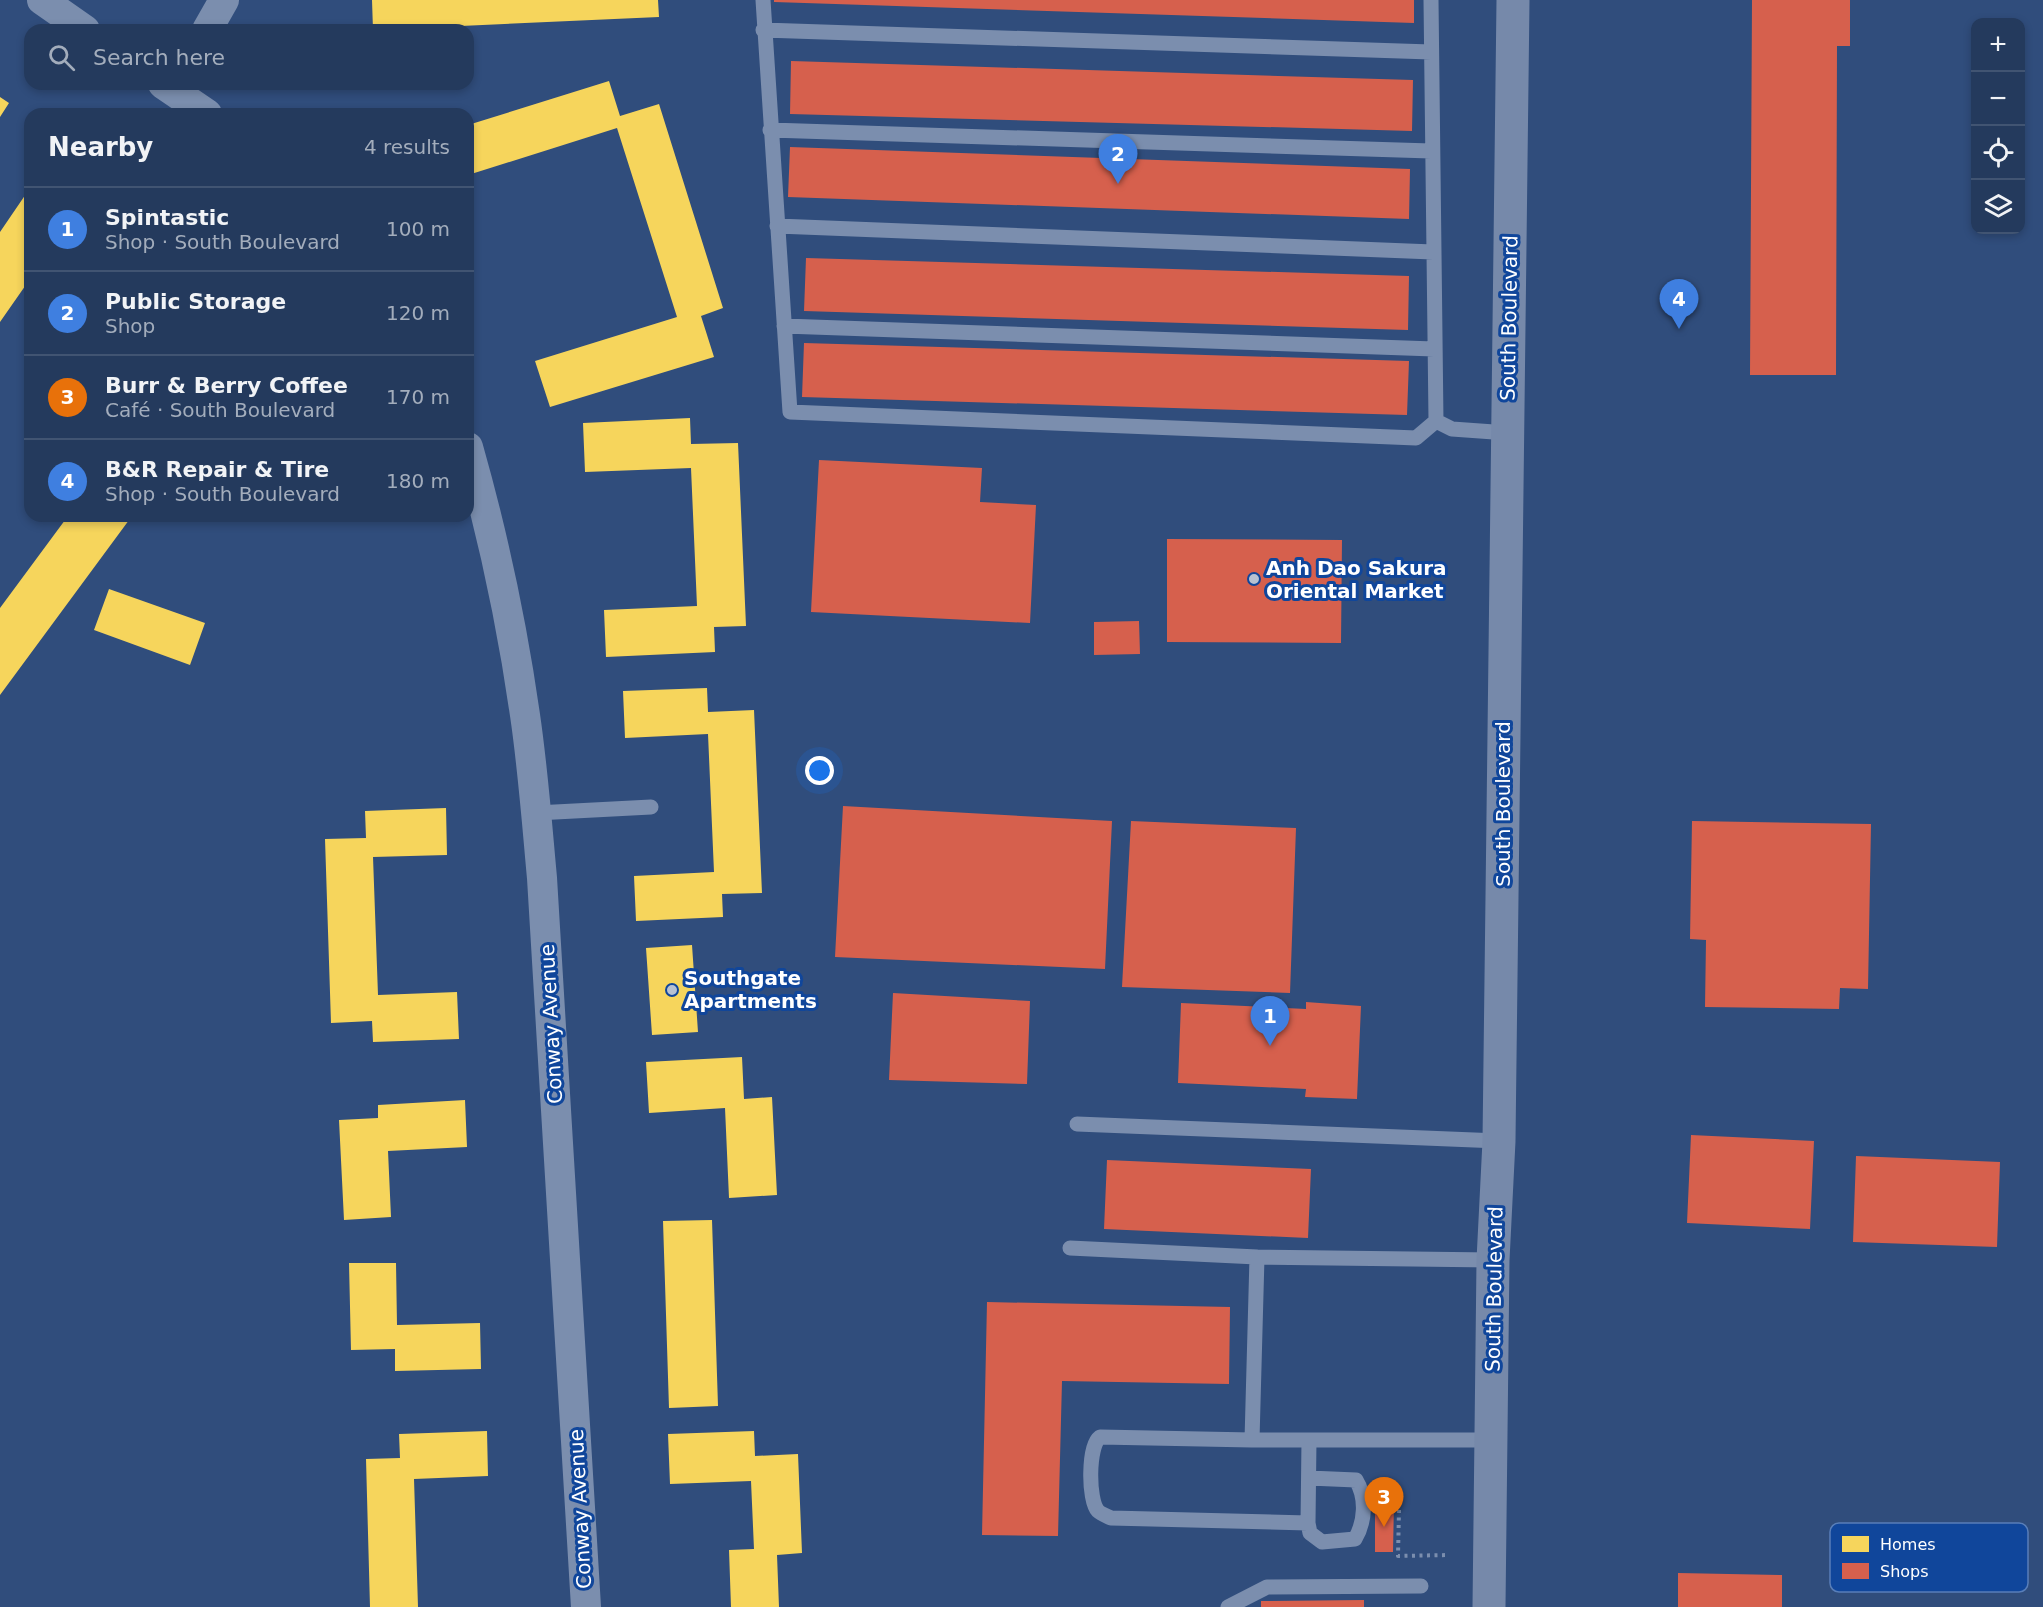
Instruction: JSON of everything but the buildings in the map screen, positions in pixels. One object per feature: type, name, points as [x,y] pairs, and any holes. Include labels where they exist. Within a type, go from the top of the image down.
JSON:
[{"type":"main road","name":"South Boulevard","points":[[1489,1607],[1493,1260],[1499,1141],[1513,0]]},
{"type":"street","points":[[42,0],[76,24]]},
{"type":"street","points":[[210,24],[224,0]]},
{"type":"street","points":[[175,90],[199,108]]},
{"type":"street","name":"Conway Avenue","points":[[474,472],[502,586],[526,715],[536,813],[542,878],[586,1607]]},
{"type":"lane","points":[[763,0],[763,30],[790,412],[1416,438],[1436,421]]},
{"type":"lane","points":[[1431,0],[1431,152],[1436,421]]},
{"type":"lane","points":[[763,30],[1431,52]]},
{"type":"lane","points":[[770,130],[1431,152]]},
{"type":"lane","points":[[777,226],[1434,252]]},
{"type":"lane","points":[[784,326],[1434,349]]},
{"type":"lane","points":[[1436,421],[1452,429],[1508,433]]},
{"type":"lane","points":[[536,813],[651,807]]},
{"type":"lane","points":[[1077,1124],[1499,1141]]},
{"type":"lane","points":[[1070,1248],[1257,1257],[1493,1260]]},
{"type":"lane","points":[[1252,1440],[1257,1257]]},
{"type":"lane","points":[[1308,1523],[1111,1518],[1098,1511],[1092,1498],[1092,1446],[1100,1437],[1252,1440],[1491,1440]]},
{"type":"lane","points":[[1309,1440],[1308,1523],[1310,1533],[1322,1542],[1355,1539],[1361,1529],[1363,1511],[1362,1490],[1356,1480],[1309,1478]]},
{"type":"lane","points":[[1228,1607],[1267,1587],[1421,1586]]},
{"type":"path","points":[[1399,1510],[1398,1556],[1449,1555]]},
{"type":"place","name":"Public Storage","points":[[1118,184]]},
{"type":"place","name":"B&R Repair & Tire","points":[[1679,329]]},
{"type":"place","name":"Anh Dao Sakura Oriental Market","points":[[1254,579]]},
{"type":"place","name":"Southgate Apartments","points":[[672,990]]},
{"type":"place","name":"Spintastic","points":[[1270,1046]]},
{"type":"place","name":"Burr & Berry Coffee","points":[[1384,1527]]}]
